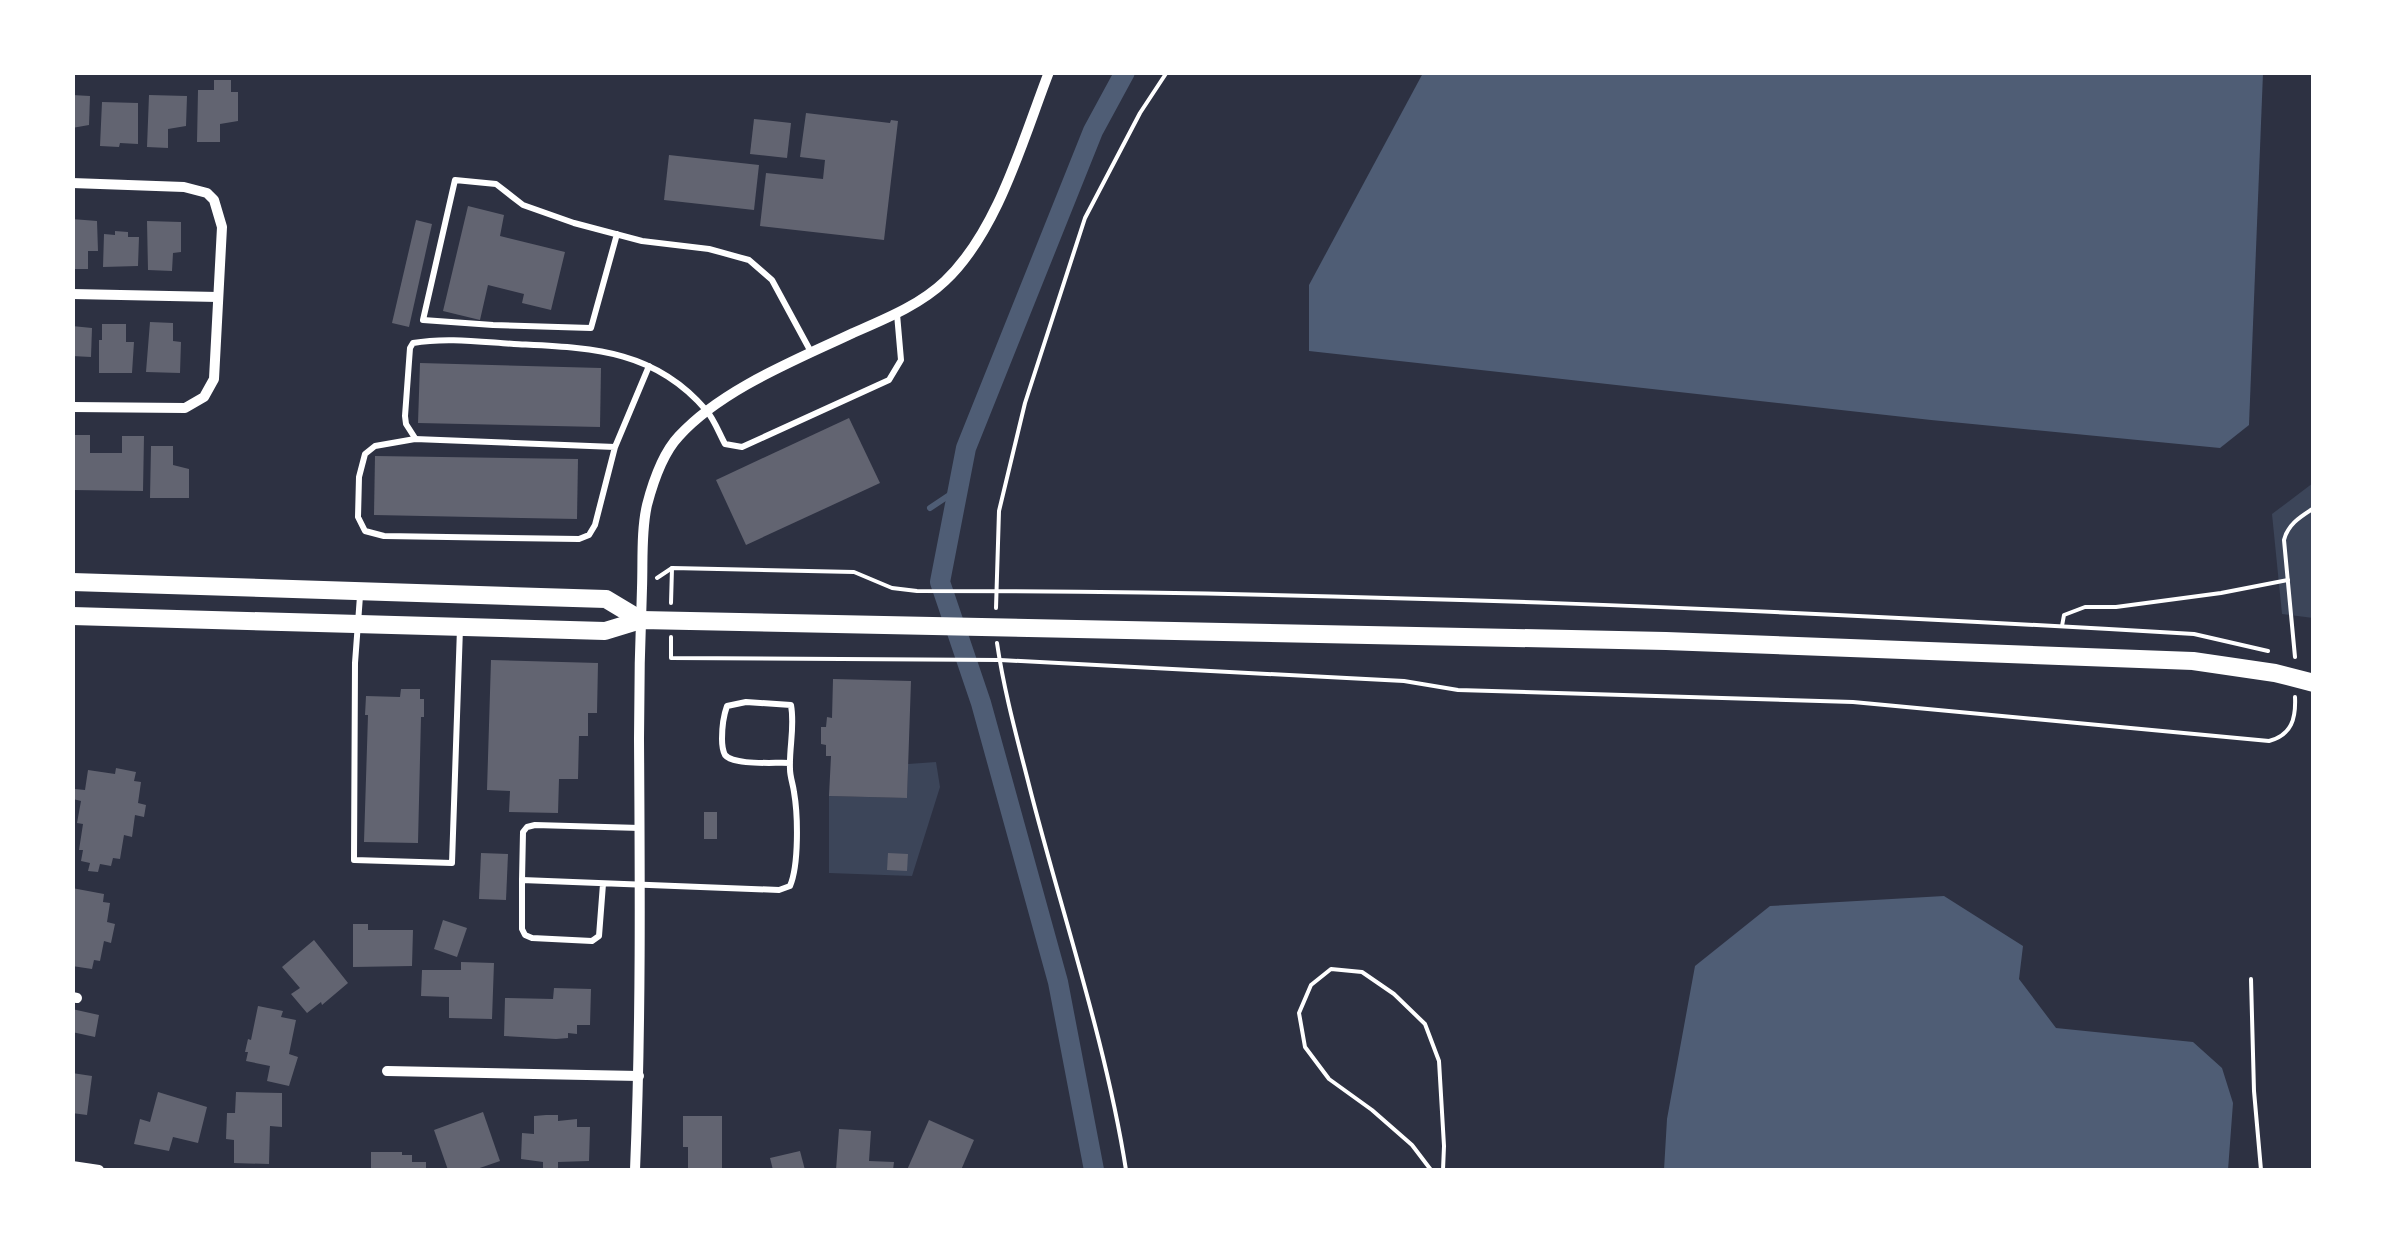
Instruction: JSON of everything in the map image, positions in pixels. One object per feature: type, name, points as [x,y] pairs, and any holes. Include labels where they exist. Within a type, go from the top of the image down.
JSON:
[{"type":"main road","points":[[72,582],[606,600],[641,620]]},
{"type":"main road","points":[[72,616],[605,631],[641,620],[1705,642],[2276,663],[2314,683]]},
{"type":"street","points":[[636,1170],[639,654],[646,508],[655,479],[678,437],[740,388],[897,314],[948,278],[978,242],[1000,198],[1049,72]]},
{"type":"street","points":[[72,183],[184,187],[207,193],[214,200],[222,226],[214,379],[204,398],[185,408],[72,407]]},
{"type":"street","points":[[72,294],[218,297]]},
{"type":"street","points":[[387,1070],[639,1076]]},
{"type":"street","points":[[72,1166],[98,1170]]},
{"type":"lane","points":[[617,234],[591,328],[423,320],[455,180],[496,184],[523,205],[617,234],[709,248],[748,260],[772,280],[812,353]]},
{"type":"lane","points":[[416,439],[405,416],[410,348],[414,344],[467,341],[620,354],[668,376],[707,411],[725,444],[742,447],[889,380],[902,360],[897,314]]},
{"type":"lane","points":[[615,446],[416,439],[375,446],[365,454],[358,517],[365,531],[384,536],[579,539],[588,535],[596,525],[615,446],[649,366]]},
{"type":"lane","points":[[360,592],[354,663],[354,860],[452,863],[460,627]]},
{"type":"lane","points":[[522,880],[779,890],[790,886],[796,859],[795,794],[790,772],[794,722],[791,706],[746,702],[727,706],[722,742],[728,758],[737,762],[790,763]]},
{"type":"lane","points":[[603,884],[599,936],[592,941],[525,935],[522,880],[527,826],[640,828]]},
{"type":"path","points":[[995,626],[999,511],[1025,404],[1085,218],[1140,113],[1167,72]]},
{"type":"path","points":[[2295,647],[2284,540],[2287,530],[2313,508]]},
{"type":"path","points":[[672,568],[671,658],[1000,660],[1404,681],[1458,690],[1854,702],[2270,741],[2282,737],[2294,724],[2296,710]]},
{"type":"path","points":[[642,580],[657,578],[672,568],[854,572],[892,588],[917,590],[1222,593],[1576,604],[2062,626],[2194,634],[2276,663]]},
{"type":"path","points":[[2062,626],[2064,615],[2084,607],[2116,607],[2288,580]]},
{"type":"path","points":[[1000,660],[1008,704],[1100,1050],[1126,1170]]},
{"type":"path","points":[[1431,1170],[1412,1145],[1328,1079],[1305,1047],[1299,1014],[1311,985],[1332,969],[1362,972],[1394,994],[1425,1024],[1438,1061],[1444,1170]]},
{"type":"path","points":[[2252,979],[2254,1091],[2261,1170]]},
{"type":"shaded area","points":[[1423,73],[2263,73],[2249,425],[2220,448],[1309,351],[1309,285]]},
{"type":"shaded area","points":[[2313,483],[2313,618],[2282,614],[2272,514]]},
{"type":"shaded area","points":[[936,762],[940,787],[912,876],[829,873],[829,796],[907,798],[908,764]]},
{"type":"shaded area","points":[[1944,896],[2023,946],[2019,979],[2056,1028],[2193,1042],[2222,1068],[2233,1103],[2228,1170],[1664,1170],[1667,1119],[1695,966],[1770,906]]},
{"type":"building","points":[[214,80],[231,80],[231,92],[238,92],[238,121],[220,124],[220,142],[197,142],[198,90],[214,90]]},
{"type":"building","points":[[72,95],[90,96],[89,125],[72,128]]},
{"type":"building","points":[[149,95],[187,96],[186,126],[168,129],[168,148],[147,147]]},
{"type":"building","points":[[102,102],[138,103],[138,144],[100,146]]},
{"type":"building","points":[[806,113],[898,121],[884,240],[760,226],[766,173],[823,179],[825,160],[800,157]]},
{"type":"building","points":[[754,119],[791,123],[787,158],[750,154]]},
{"type":"building","points":[[669,155],[759,165],[754,210],[664,200]]},
{"type":"building","points":[[468,206],[504,215],[500,236],[565,252],[551,310],[522,303],[524,294],[488,285],[480,320],[443,311]]},
{"type":"building","points":[[72,219],[97,221],[98,251],[88,251],[88,269],[72,269]]},
{"type":"building","points":[[416,220],[432,224],[409,327],[392,323]]},
{"type":"building","points":[[147,221],[181,222],[181,252],[173,253],[172,271],[148,270]]},
{"type":"building","points":[[115,231],[139,237],[138,266],[103,267],[104,234],[115,235]]},
{"type":"building","points":[[150,322],[173,323],[173,341],[181,342],[180,373],[146,372]]},
{"type":"building","points":[[102,324],[126,324],[126,342],[134,342],[132,373],[99,373]]},
{"type":"building","points":[[72,326],[92,328],[91,357],[72,356]]},
{"type":"building","points":[[420,363],[601,368],[600,427],[418,423]]},
{"type":"building","points":[[849,418],[880,483],[746,545],[716,480]]},
{"type":"building","points":[[72,435],[90,435],[90,453],[122,453],[122,436],[144,436],[143,491],[72,490]]},
{"type":"building","points":[[151,446],[173,446],[173,465],[189,469],[189,498],[150,498]]},
{"type":"building","points":[[375,456],[578,459],[577,519],[374,515]]},
{"type":"building","points":[[491,660],[598,663],[597,713],[588,713],[588,736],[579,736],[578,779],[559,779],[558,813],[509,812],[510,791],[487,790]]},
{"type":"building","points":[[833,679],[911,681],[907,798],[829,796],[831,756],[826,756],[826,745],[821,744],[821,727],[826,727],[827,717],[832,718]]},
{"type":"building","points":[[401,689],[420,689],[420,699],[424,699],[418,843],[364,842],[366,696],[400,697]]},
{"type":"building","points":[[116,768],[136,772],[134,781],[141,782],[138,803],[146,805],[144,817],[135,815],[132,837],[124,835],[120,859],[113,858],[111,866],[100,864],[98,872],[88,871],[90,863],[81,861],[83,850],[79,850],[83,824],[77,823],[81,801],[73,799],[75,789],[85,790],[88,770],[115,774]]},
{"type":"building","points":[[704,812],[717,812],[717,839],[704,839]]},
{"type":"building","points":[[481,853],[508,854],[506,900],[479,899]]},
{"type":"building","points":[[888,853],[908,854],[907,871],[887,870]]},
{"type":"building","points":[[72,888],[104,894],[103,902],[110,903],[107,922],[115,924],[111,943],[104,941],[100,961],[94,960],[92,969],[72,966]]},
{"type":"building","points":[[443,920],[467,928],[457,957],[434,949]]},
{"type":"building","points":[[353,924],[368,924],[368,930],[413,930],[412,966],[353,967]]},
{"type":"building","points":[[314,940],[348,983],[307,1013],[291,994],[300,988],[282,967]]},
{"type":"building","points":[[461,962],[494,963],[492,1019],[449,1018],[449,997],[421,996],[422,970],[461,970]]},
{"type":"building","points":[[554,988],[591,989],[590,1025],[577,1025],[577,1034],[568,1033],[568,1038],[504,1036],[505,998],[553,999]]},
{"type":"building","points":[[258,1006],[283,1011],[281,1017],[296,1020],[289,1054],[298,1057],[289,1086],[267,1081],[270,1066],[246,1061]]},
{"type":"building","points":[[72,1009],[99,1015],[95,1037],[72,1032]]},
{"type":"building","points":[[72,1073],[92,1076],[87,1115],[72,1113]]},
{"type":"building","points":[[158,1092],[207,1107],[198,1143],[173,1137],[169,1151],[134,1144],[140,1119],[150,1122]]},
{"type":"building","points":[[236,1092],[282,1093],[282,1127],[270,1126],[269,1164],[234,1163],[234,1140],[226,1139],[227,1113],[235,1113]]},
{"type":"building","points":[[483,1112],[500,1161],[474,1170],[448,1170],[434,1130]]},
{"type":"building","points":[[558,1115],[558,1121],[577,1119],[577,1127],[590,1127],[589,1161],[558,1162],[558,1170],[543,1170],[543,1162],[521,1159],[522,1133],[534,1134],[534,1116]]},
{"type":"building","points":[[683,1116],[722,1116],[722,1170],[688,1170]]},
{"type":"building","points":[[929,1120],[974,1140],[961,1170],[907,1170]]},
{"type":"building","points":[[839,1129],[871,1131],[869,1161],[894,1162],[893,1170],[836,1170]]},
{"type":"building","points":[[800,1151],[805,1170],[773,1170],[770,1158]]},
{"type":"building","points":[[371,1152],[412,1155],[412,1162],[426,1162],[426,1170],[371,1170]]},
{"type":"waterway","points":[[1094,1170],[1058,982],[981,703],[940,582],[966,448],[1093,131],[1125,72]]},
{"type":"waterway","points":[[930,508],[957,490]]}]
